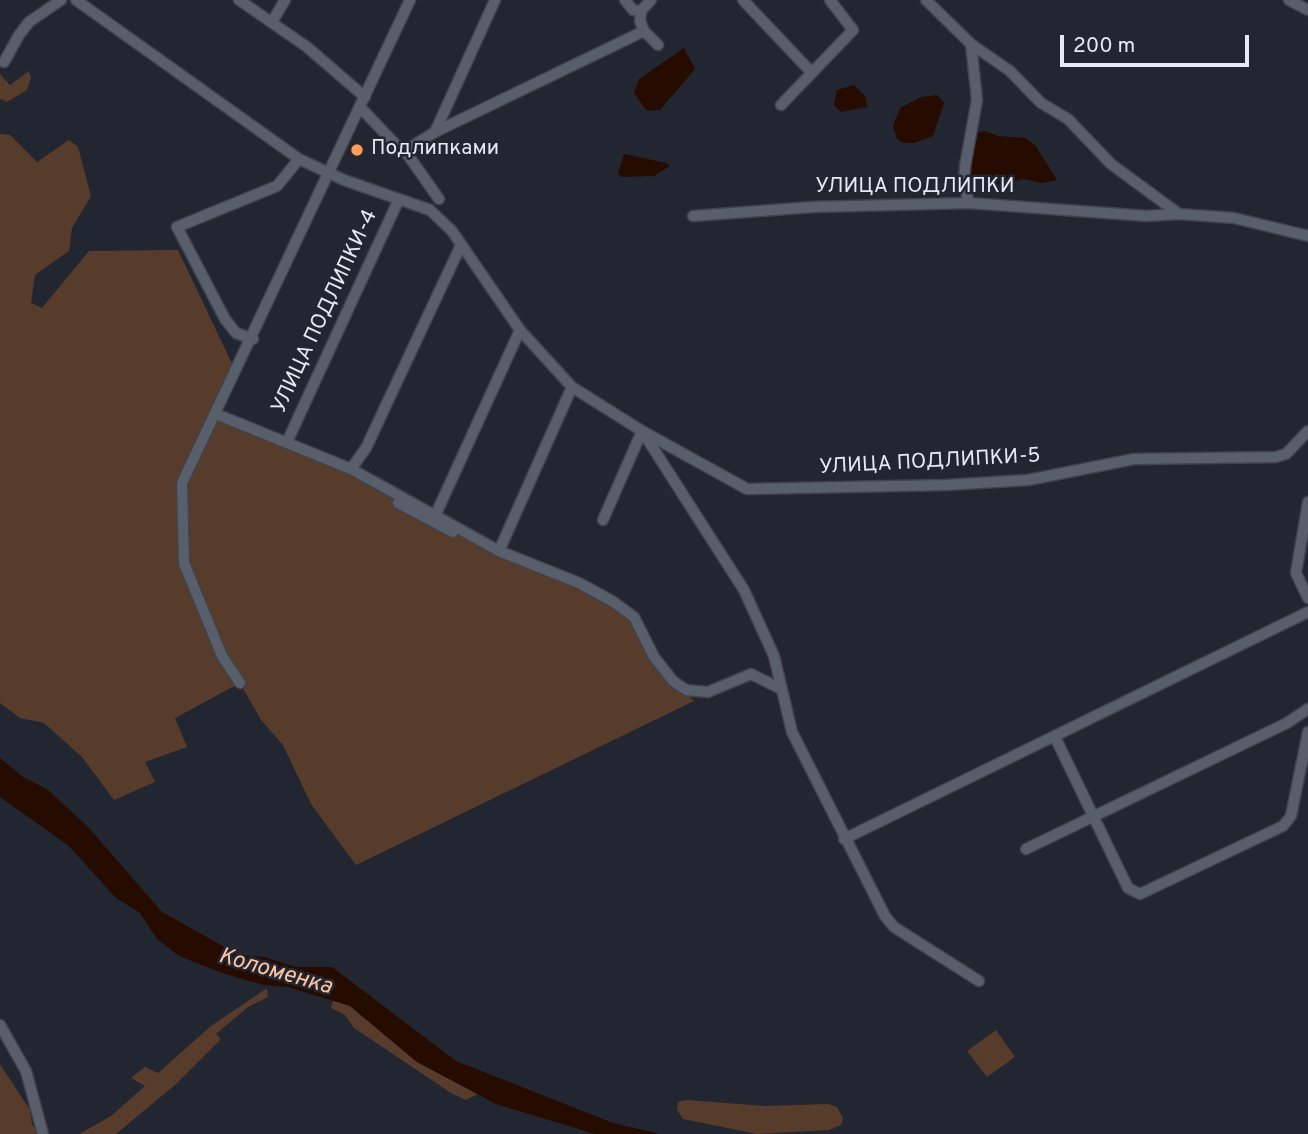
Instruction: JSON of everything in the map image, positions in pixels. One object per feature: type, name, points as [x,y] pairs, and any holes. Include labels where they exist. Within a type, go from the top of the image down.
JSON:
[{"type":"street","points":[[4,62],[19,35],[30,22],[61,0]]},
{"type":"street","name":"УЛИЦА ПОДЛИПКИ-4","points":[[76,0],[299,159],[329,173],[430,210],[452,231],[520,330],[572,387],[642,431]]},
{"type":"street","points":[[239,0],[323,62],[363,102],[405,151],[439,199]]},
{"type":"street","points":[[272,22],[285,0]]},
{"type":"street","points":[[240,683],[222,656],[184,563],[182,483],[253,339],[410,0]]},
{"type":"street","points":[[435,132],[495,0]]},
{"type":"street","points":[[625,0],[633,10],[641,11]]},
{"type":"street","points":[[641,11],[651,0]]},
{"type":"street","points":[[743,0],[811,74]]},
{"type":"street","points":[[781,104],[853,30],[830,0]]},
{"type":"street","points":[[926,0],[971,44],[1010,71],[1041,103],[1068,119],[1111,164],[1179,214]]},
{"type":"street","points":[[1289,0],[1308,9]]},
{"type":"street","points":[[641,11],[644,31],[658,45]]},
{"type":"street","points":[[405,151],[435,132],[644,31]]},
{"type":"street","points":[[970,202],[964,183],[965,166],[977,100],[971,44]]},
{"type":"street","points":[[253,339],[236,333],[225,319],[177,227],[277,186],[299,159]]},
{"type":"street","name":"УЛИЦА ПОДЛИПКИ-4","points":[[287,442],[399,199]]},
{"type":"street","name":"УЛИЦА ПОДЛИПКИ","points":[[693,216],[813,207],[970,202],[1147,216],[1179,214],[1234,218],[1308,236]]},
{"type":"street","points":[[348,468],[370,439],[461,245]]},
{"type":"street","points":[[435,516],[520,330]]},
{"type":"street","points":[[499,551],[572,387]]},
{"type":"street","points":[[216,414],[348,468],[499,551],[579,583],[634,617],[654,657],[673,681],[686,690],[708,692],[751,674],[781,689]]},
{"type":"street","points":[[603,520],[642,431]]},
{"type":"street","points":[[642,431],[744,590],[775,656],[792,732],[869,888],[894,928],[979,981]]},
{"type":"street","name":"УЛИЦА ПОДЛИПКИ-5","points":[[642,431],[747,489],[946,485],[1028,480],[1134,459],[1276,457],[1286,454],[1308,431]]},
{"type":"street","points":[[348,468],[365,483],[437,524],[634,617]]},
{"type":"street","points":[[1308,502],[1296,573],[1308,598]]},
{"type":"street","points":[[844,839],[1308,611]]},
{"type":"street","points":[[1026,849],[1287,723],[1308,709]]},
{"type":"street","points":[[1055,737],[1128,888],[1134,894],[1140,894],[1283,826],[1291,816],[1308,732]]},
{"type":"street","points":[[0,1025],[26,1071],[43,1134]]},
{"type":"shaded area","points":[[29,71],[31,78],[27,90],[7,102],[0,99],[0,74],[10,85]]},
{"type":"shaded area","points":[[0,134],[10,135],[37,162],[69,140],[78,147],[91,196],[72,228],[69,251],[35,275],[31,303],[42,308],[89,251],[178,250],[236,372],[216,414],[322,456],[499,551],[579,583],[635,622],[673,681],[694,701],[356,865],[311,804],[283,745],[261,720],[240,683],[175,718],[187,747],[145,762],[155,782],[114,800],[82,757],[44,723],[20,718],[0,703]]},
{"type":"shaded area","points":[[267,988],[268,997],[248,1007],[216,1034],[221,1039],[176,1084],[116,1134],[79,1134],[111,1116],[145,1086],[131,1078],[145,1067],[158,1073],[211,1026]]},
{"type":"shaded area","points":[[333,1000],[350,1006],[417,1062],[478,1094],[466,1100],[451,1093],[354,1028],[345,1015],[331,1008]]},
{"type":"shaded area","points":[[996,1030],[1015,1057],[987,1077],[967,1051]]},
{"type":"shaded area","points":[[0,1064],[30,1110],[32,1125],[37,1130],[35,1134],[0,1134]]},
{"type":"shaded area","points":[[687,1100],[765,1106],[828,1104],[837,1107],[843,1118],[841,1125],[829,1130],[757,1134],[683,1119],[677,1110],[678,1102]]},
{"type":"water","points":[[684,48],[695,69],[660,110],[647,111],[634,93],[639,79]]},
{"type":"water","points":[[854,85],[865,96],[867,107],[841,112],[834,105],[837,90]]},
{"type":"water","points":[[937,95],[944,103],[933,136],[914,143],[903,143],[897,139],[893,126],[900,108],[921,97]]},
{"type":"water","points":[[984,131],[998,136],[1025,138],[1035,145],[1057,180],[1041,183],[1023,179],[994,186],[971,177],[973,140],[977,133]]},
{"type":"water","points":[[624,154],[670,166],[654,176],[621,177],[618,173]]},
{"type":"water","name":"Коломенка","points":[[0,758],[23,777],[47,789],[88,827],[162,912],[239,955],[264,957],[296,967],[332,967],[456,1061],[613,1123],[660,1134],[595,1134],[496,1104],[417,1062],[350,1006],[288,987],[264,985],[225,974],[179,956],[157,939],[140,913],[115,897],[69,846],[0,797]]},
{"type":"place","name":"Подлипками","points":[[357,150]]}]
